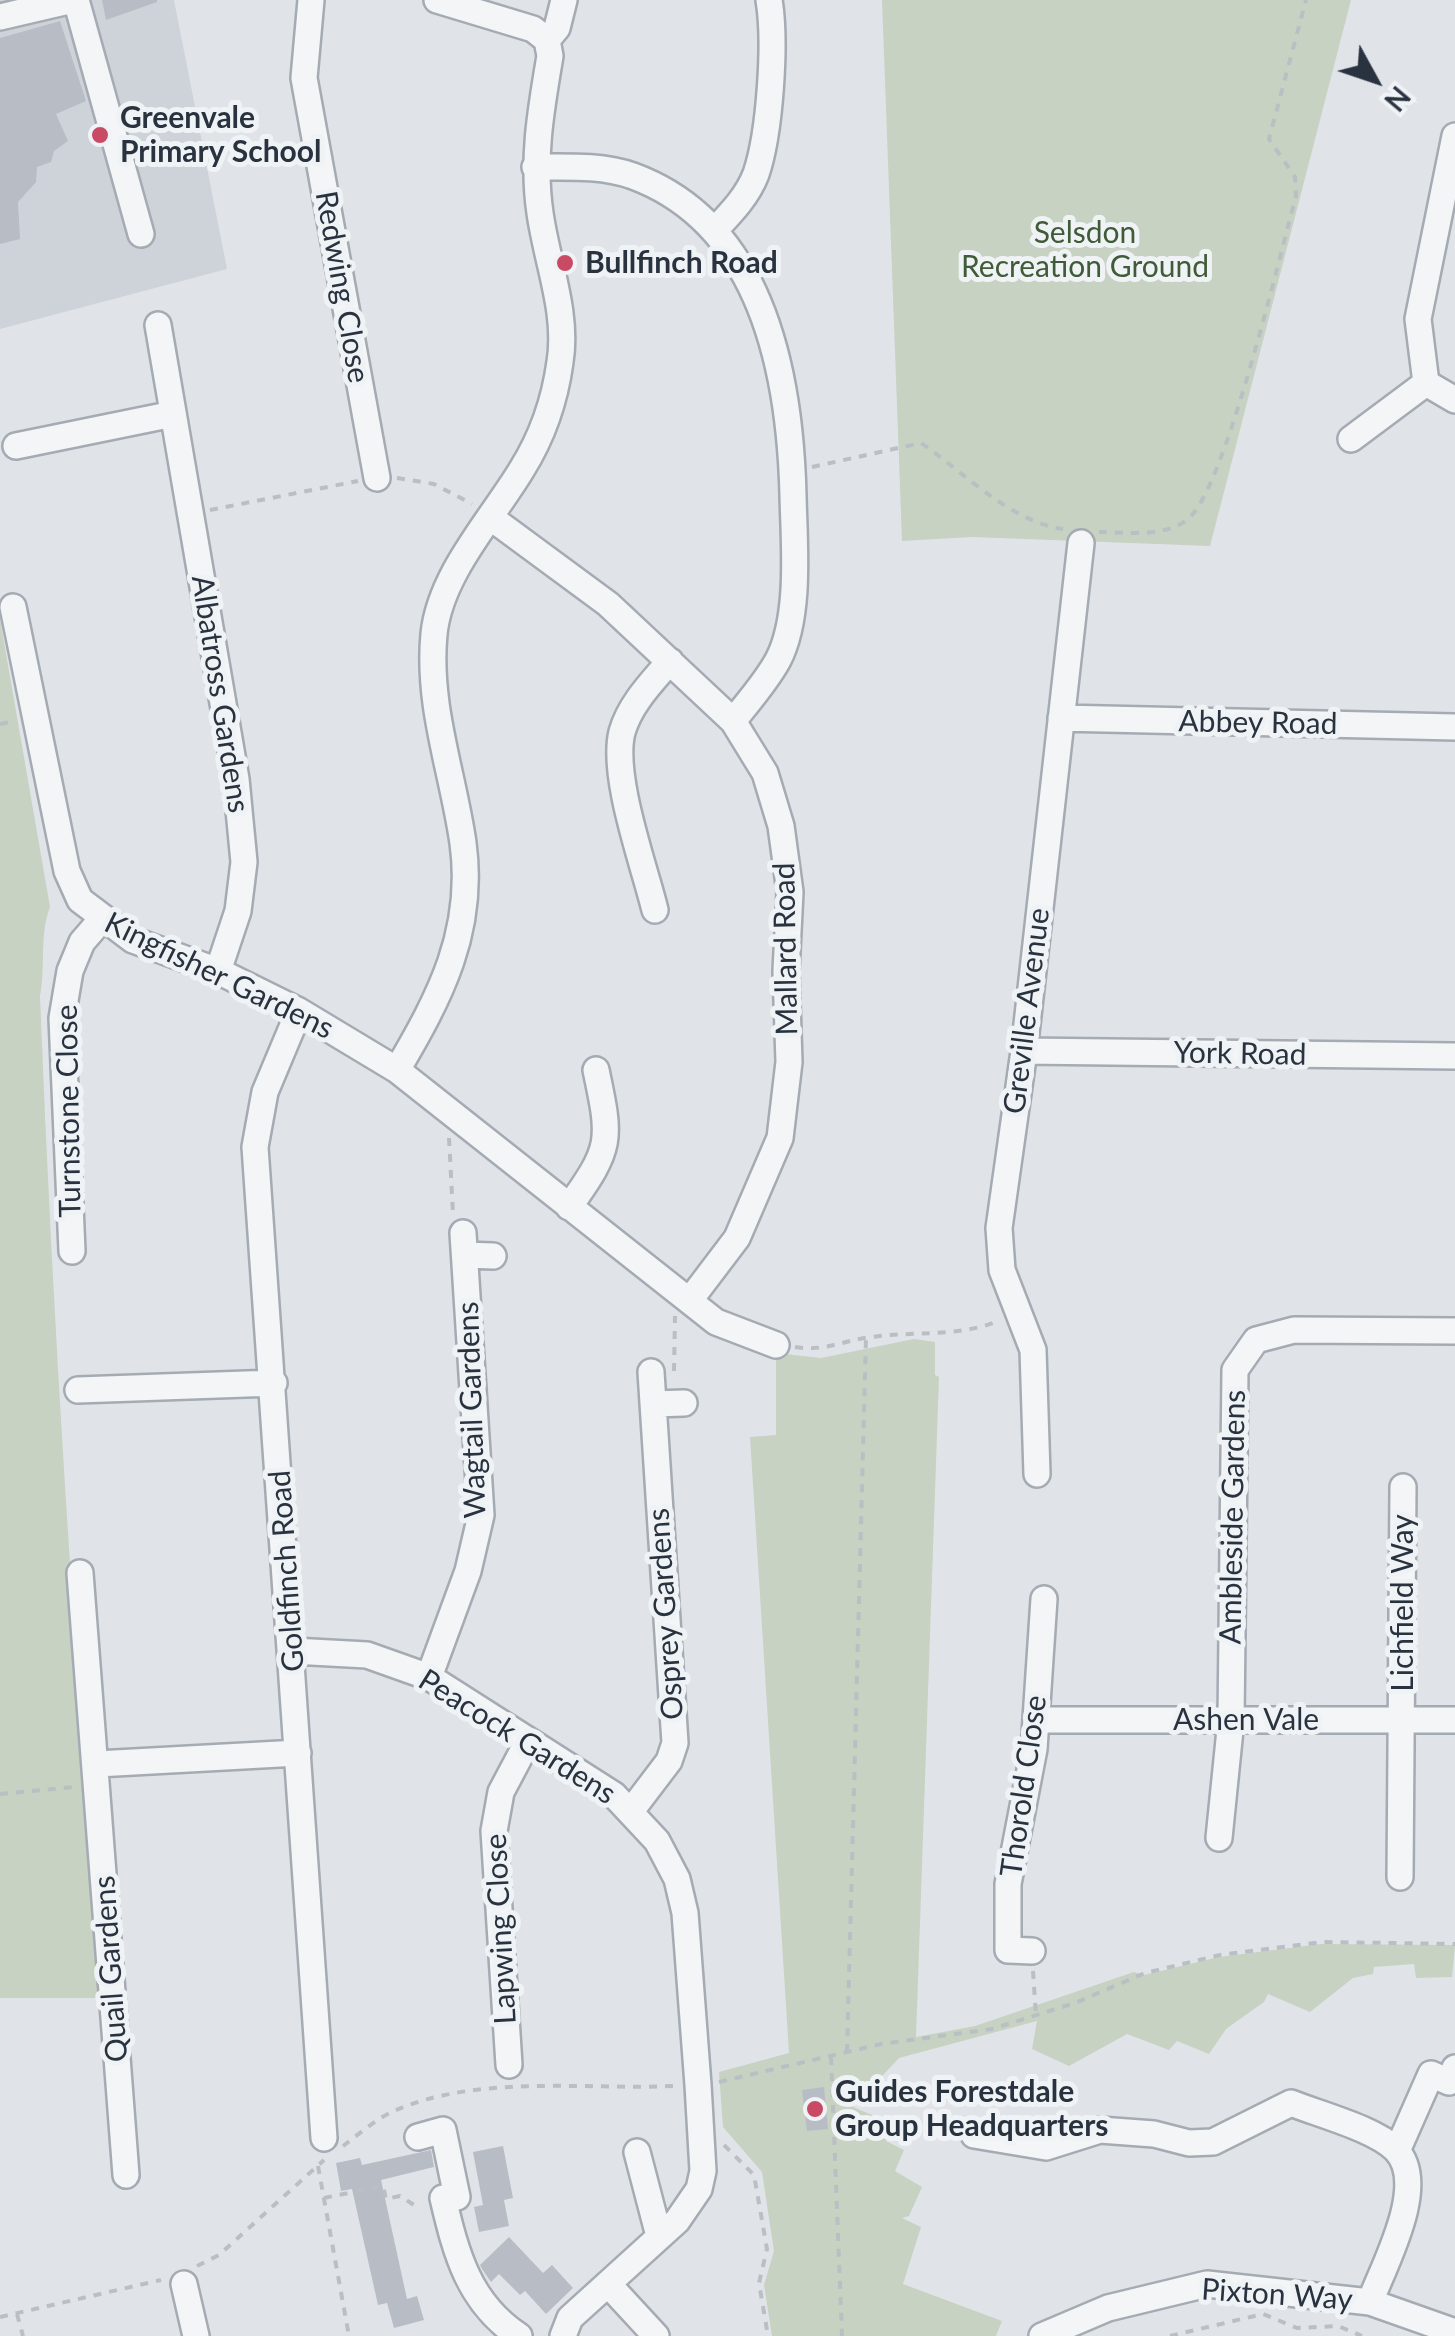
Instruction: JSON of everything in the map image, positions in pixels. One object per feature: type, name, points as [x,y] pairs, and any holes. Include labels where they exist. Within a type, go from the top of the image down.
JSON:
[{"type":"street","points":[[0,18],[74,0],[141,234]]},
{"type":"street","name":"Redwing Close","points":[[311,0],[304,78],[366,464]]},
{"type":"street","points":[[397,1070],[442,994],[462,928],[463,846],[433,696],[434,630],[453,578],[524,466],[548,416],[561,360],[560,304],[535,167],[550,56],[546,40],[533,29],[437,0]]},
{"type":"street","points":[[546,40],[557,28],[564,0]]},
{"type":"street","points":[[714,231],[742,202],[756,172],[774,29],[770,0]]},
{"type":"street","points":[[1426,383],[1418,318],[1455,136]]},
{"type":"street","points":[[535,167],[588,167],[632,176],[666,194],[714,231],[757,298],[773,334],[784,378],[795,562],[780,656],[733,720]]},
{"type":"street","name":"Albatross Gardens","points":[[158,325],[236,778],[244,862],[238,911],[218,971]]},
{"type":"street","points":[[1426,383],[1455,400]]},
{"type":"street","points":[[1351,439],[1426,383]]},
{"type":"street","points":[[16,446],[172,414]]},
{"type":"street","name":"Mallard Road","points":[[490,517],[608,604],[733,720],[765,773],[781,826],[790,892],[786,972],[789,1062],[780,1138],[761,1191],[738,1238],[682,1294]]},
{"type":"street","name":"Greville Avenue","points":[[1037,1474],[1034,1350],[1002,1270],[999,1228],[1024,1051],[1082,538]]},
{"type":"street","name":"Kingfisher Gardens","points":[[12,607],[68,871],[80,900],[101,920],[133,940],[218,971],[298,1010],[397,1070],[716,1322],[749,1324],[776,1344]]},
{"type":"street","points":[[655,910],[623,774],[621,736],[632,710],[670,660]]},
{"type":"street","name":"Abbey Road","points":[[1060,718],[1455,727]]},
{"type":"street","name":"Turnstone Close","points":[[72,1252],[62,1018],[70,971],[82,942],[101,920]]},
{"type":"street","name":"Goldfinch Road","points":[[298,1010],[265,1092],[256,1147],[324,2138]]},
{"type":"street","name":"York Road","points":[[1024,1051],[1455,1056]]},
{"type":"street","points":[[570,1207],[599,1165],[609,1131],[605,1083]]},
{"type":"street","points":[[464,1244],[493,1256]]},
{"type":"street","name":"Wagtail Gardens","points":[[429,1676],[468,1572],[480,1515],[464,1244]]},
{"type":"street","name":"Ambleside Gardens","points":[[1219,1838],[1231,1720],[1235,1370],[1256,1340],[1294,1330],[1455,1331]]},
{"type":"street","name":"Osprey Gardens","points":[[631,1811],[669,1761],[675,1743],[651,1372]]},
{"type":"street","points":[[78,1390],[274,1382]]},
{"type":"street","points":[[653,1404],[684,1403]]},
{"type":"street","name":"Lichfield Way","points":[[1400,1876],[1403,1487]]},
{"type":"street","name":"Quail Gardens","points":[[80,1573],[126,2175]]},
{"type":"street","name":"Thorold Close","points":[[1032,1951],[1008,1950],[1008,1884],[1037,1720],[1044,1599]]},
{"type":"street","name":"Peacock Gardens","points":[[292,1651],[367,1654],[429,1676],[631,1811],[656,1841],[677,1879],[684,1913],[698,2085],[699,2188],[691,2204],[660,2236],[570,2318],[563,2336]]},
{"type":"street","name":"Ashen Vale","points":[[1037,1720],[1455,1720]]},
{"type":"street","name":"Lapwing Close","points":[[509,2065],[494,1831],[501,1792],[528,1741]]},
{"type":"street","points":[[98,1774],[298,1753]]},
{"type":"street","points":[[1398,2151],[1433,2096],[1431,2074],[1449,2082],[1455,2068]]},
{"type":"street","points":[[974,2136],[1046,2147],[1100,2130],[1154,2134],[1189,2143],[1214,2142],[1290,2102],[1380,2139],[1398,2151],[1410,2185],[1406,2206],[1370,2302]]},
{"type":"street","points":[[418,2137],[443,2130],[457,2196],[443,2198],[458,2262],[482,2304],[519,2336]]},
{"type":"street","points":[[637,2152],[660,2236]]},
{"type":"street","points":[[184,2284],[196,2336]]},
{"type":"street","points":[[608,2284],[656,2336]]},
{"type":"street","name":"Pixton Way","points":[[1042,2336],[1108,2308],[1206,2284],[1370,2302],[1455,2332]]},
{"type":"path","points":[[792,471],[921,443],[1007,506],[1046,526],[1082,538],[1160,532],[1186,521],[1217,475],[1296,196],[1295,176],[1269,140],[1306,0]]},
{"type":"path","points":[[191,514],[366,464],[434,484],[490,517]]},
{"type":"path","points":[[458,1115],[449,1140],[454,1232],[464,1244]]},
{"type":"path","points":[[651,1372],[674,1373],[682,1294]]},
{"type":"path","points":[[776,1344],[819,1351],[866,1337],[971,1332],[1016,1312]]},
{"type":"path","points":[[847,2053],[866,1337]]},
{"type":"path","points":[[0,1794],[98,1774]]},
{"type":"path","points":[[1032,1951],[1036,2016]]},
{"type":"path","points":[[831,2056],[842,2336]]},
{"type":"path","points":[[701,2136],[721,2143],[754,2175],[767,2249],[758,2283],[768,2336]]},
{"type":"path","points":[[324,2138],[317,2157],[349,2336]]},
{"type":"path","points":[[324,2198],[383,2186],[386,2199],[400,2196],[414,2205]]},
{"type":"path","points":[[0,2317],[18,2314],[23,2336]]},
{"type":"path","points":[[1170,2336],[1263,2314],[1297,2328],[1338,2326],[1362,2336]]},
{"type":"path","points":[[1210,2326],[1213,2336]]},
{"type":"shaded area","name":"Greenvale Primary School","points":[[0,0],[174,0],[227,269],[0,329]]},
{"type":"green space","name":"Selsdon Recreation Ground","points":[[882,0],[1351,0],[1210,546],[972,537],[902,541]]},
{"type":"green space","points":[[0,619],[50,907],[40,996],[45,1122],[66,1497],[102,1998],[0,1998]]},
{"type":"green space","points":[[914,1339],[935,1342],[935,1375],[939,1377],[916,2037],[975,2026],[1134,1972],[1144,1975],[1219,1957],[1321,1944],[1455,1945],[1452,1977],[1416,1978],[1414,1964],[1374,1967],[1373,1974],[1353,1978],[1310,2012],[1268,1994],[1264,2002],[1226,2029],[1209,2054],[1177,2041],[1169,2050],[1127,2034],[1069,2066],[1032,2049],[1037,2021],[899,2058],[853,2107],[893,2124],[886,2141],[904,2150],[895,2171],[922,2187],[909,2216],[902,2218],[921,2227],[903,2284],[1002,2321],[996,2336],[772,2336],[764,2285],[774,2251],[762,2172],[723,2127],[719,2072],[789,2053],[750,1437],[776,1435],[776,1353],[821,1358]]},
{"type":"building","points":[[102,0],[157,0],[157,2],[106,20]]},
{"type":"building","name":"Greenvale Primary School","points":[[60,21],[86,101],[56,114],[68,141],[54,151],[51,162],[37,167],[36,182],[18,202],[20,239],[0,244],[0,38]]},
{"type":"building","name":"Guides Forestdale Group Headquarters","points":[[824,2087],[828,2129],[807,2131],[802,2090]]},
{"type":"building","points":[[503,2146],[513,2198],[504,2200],[509,2226],[479,2232],[474,2207],[483,2205],[473,2152]]},
{"type":"building","points":[[431,2150],[434,2167],[381,2180],[407,2299],[417,2296],[424,2320],[394,2328],[387,2303],[378,2305],[352,2189],[341,2191],[336,2163],[360,2158],[362,2165]]},
{"type":"building","points":[[509,2237],[543,2273],[552,2265],[573,2288],[546,2314],[525,2291],[520,2295],[499,2274],[491,2282],[480,2265]]},
{"type":"place","name":"Greenvale Primary School","points":[[100,135]]},
{"type":"place","name":"Bullfinch Road","points":[[565,263]]},
{"type":"place","name":"Guides Forestdale Group Headquarters","points":[[815,2109]]}]
